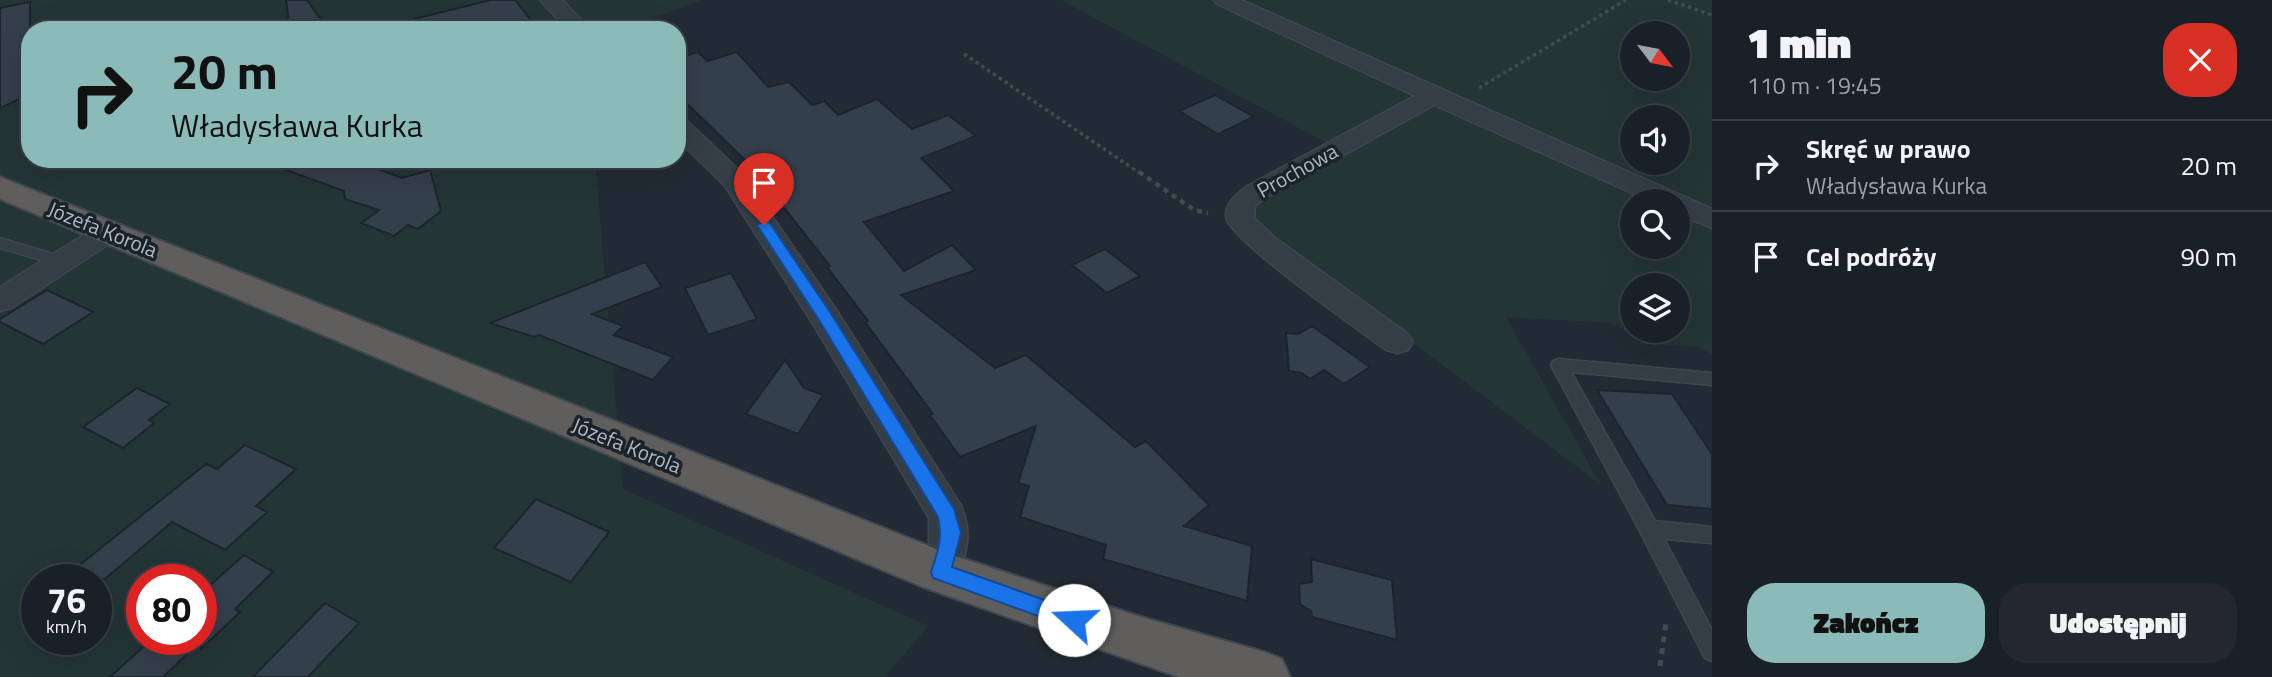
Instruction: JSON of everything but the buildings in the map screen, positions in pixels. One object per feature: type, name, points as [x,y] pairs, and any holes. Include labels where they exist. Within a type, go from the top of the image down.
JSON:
[{"type":"highway","name":"Józefa Korola","points":[[0,187],[940,572],[1074,620],[1193,658],[1264,677]]},
{"type":"street","points":[[550,0],[571,21]]},
{"type":"street","points":[[1224,0],[1645,189]]},
{"type":"street","name":"Prochowa","points":[[1397,342],[1265,245],[1240,220],[1239,208],[1255,193],[1442,100]]},
{"type":"street","points":[[686,134],[735,181],[824,316],[947,515],[951,533],[950,546],[940,572]]},
{"type":"street","points":[[1690,209],[1712,219]]},
{"type":"street","points":[[0,301],[108,232]]},
{"type":"lane","points":[[0,243],[61,261]]},
{"type":"lane","points":[[1712,379],[1559,365],[1712,651]]},
{"type":"lane","points":[[1649,529],[1712,535]]},
{"type":"path","points":[[1442,100],[1626,0]]},
{"type":"path","points":[[1668,0],[1712,15]]},
{"type":"path","points":[[964,54],[1194,210],[1240,220]]},
{"type":"shaded area","points":[[0,0],[701,0],[646,21],[21,21],[21,168],[596,168],[623,489],[928,626],[885,677],[0,677]]},
{"type":"shaded area","points":[[1061,0],[1712,0],[1712,354],[1698,347],[1650,343],[1690,343],[1690,273],[1620,273],[1620,328],[1611,323],[1506,317],[1601,485],[1400,333],[1302,263],[1254,220],[1256,202],[1342,151]]},
{"type":"route","points":[[764,225],[824,316],[947,515],[951,533],[950,546],[940,572],[1074,620]]}]
